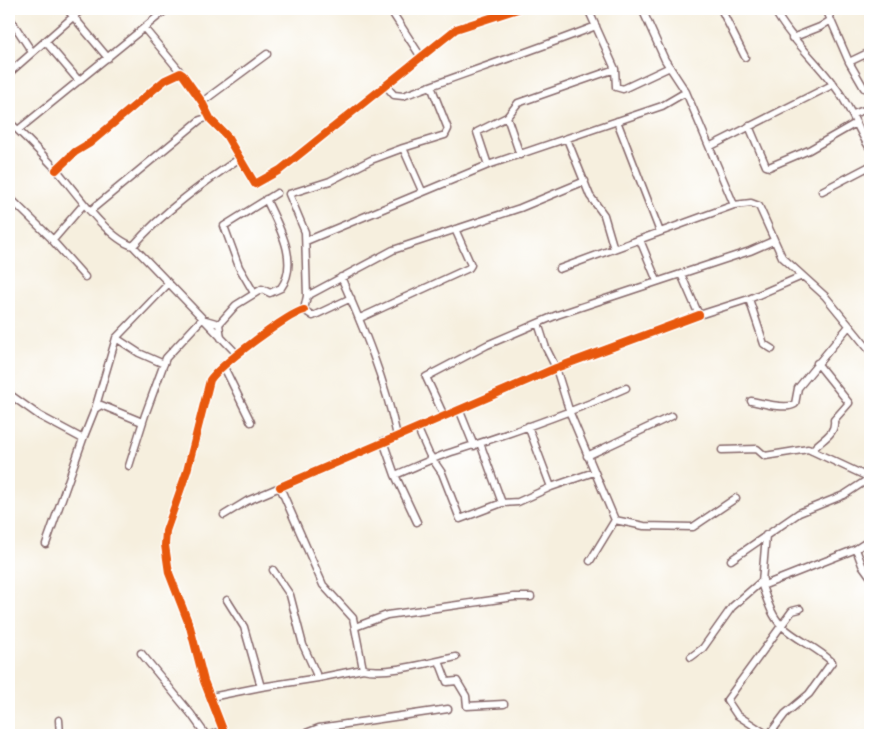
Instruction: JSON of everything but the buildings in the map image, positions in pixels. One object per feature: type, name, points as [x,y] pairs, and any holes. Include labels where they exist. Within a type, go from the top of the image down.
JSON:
[{"type":"street","points":[[67,9],[108,58]]},
{"type":"street","points":[[9,73],[82,9]]},
{"type":"street","points":[[18,130],[167,9]]},
{"type":"street","points":[[390,9],[422,57]]},
{"type":"street","points":[[144,28],[183,75],[210,117],[226,135],[255,184],[280,170],[456,29],[518,9]]},
{"type":"street","points":[[588,9],[615,69],[616,87],[623,89],[670,67]]},
{"type":"street","points":[[652,9],[643,11],[670,67],[686,92],[711,146],[734,205]]},
{"type":"street","points":[[721,9],[744,57]]},
{"type":"street","points":[[774,9],[792,38],[834,84],[853,114],[870,148]]},
{"type":"street","points":[[826,9],[849,62],[864,88]]},
{"type":"street","points":[[9,18],[32,52]]},
{"type":"street","points":[[792,38],[820,27],[831,20]]},
{"type":"street","points":[[386,86],[394,95],[404,96],[538,49],[596,26]]},
{"type":"street","points":[[45,41],[79,82]]},
{"type":"street","points":[[849,62],[870,52]]},
{"type":"street","points":[[202,102],[267,54]]},
{"type":"street","points":[[488,165],[477,132],[507,117],[518,103],[615,69]]},
{"type":"street","points":[[56,170],[70,156],[90,144],[165,80],[176,74],[183,75]]},
{"type":"street","points":[[711,146],[834,84]]},
{"type":"street","points":[[211,735],[224,733],[204,681],[190,626],[169,573],[165,546],[166,531],[187,471],[207,388],[216,372],[223,365],[304,310],[307,296],[304,254],[305,232],[288,194],[330,181],[370,160],[402,148],[444,136],[448,129],[431,86]]},
{"type":"street","points":[[306,241],[488,165],[662,106],[686,92]]},
{"type":"street","points":[[853,114],[870,108]]},
{"type":"street","points":[[90,211],[200,120],[210,117]]},
{"type":"street","points":[[507,117],[520,155]]},
{"type":"street","points":[[617,121],[660,232]]},
{"type":"street","points":[[9,123],[56,170],[90,211],[125,244],[133,246],[237,354]]},
{"type":"street","points":[[750,126],[766,166],[769,167],[809,150],[856,123]]},
{"type":"street","points":[[567,139],[590,196],[604,216],[614,249]]},
{"type":"street","points":[[402,148],[422,191]]},
{"type":"street","points":[[133,246],[145,232],[196,189],[240,158]]},
{"type":"street","points":[[822,191],[870,166]]},
{"type":"street","points":[[307,296],[393,250],[520,208],[585,182]]},
{"type":"street","points":[[254,293],[239,267],[224,226],[277,193]]},
{"type":"street","points":[[9,197],[86,277]]},
{"type":"street","points":[[220,338],[219,324],[224,316],[262,289],[270,292],[277,291],[284,284],[289,273],[289,256],[266,200]]},
{"type":"street","points":[[559,269],[734,205],[751,202],[759,206],[773,241],[782,257],[824,296],[870,351]]},
{"type":"street","points":[[52,240],[55,239],[84,204]]},
{"type":"street","points":[[360,318],[469,268],[471,265],[455,229]]},
{"type":"street","points":[[640,240],[656,281]]},
{"type":"street","points":[[444,416],[426,377],[488,345],[538,323],[656,281],[750,251],[773,241]]},
{"type":"street","points":[[681,274],[699,315]]},
{"type":"street","points":[[224,515],[247,501],[556,368],[699,315],[749,299],[802,276]]},
{"type":"street","points":[[341,277],[360,318],[390,403],[397,436]]},
{"type":"street","points":[[46,544],[96,409],[116,338],[169,283]]},
{"type":"street","points":[[304,310],[313,316],[351,298]]},
{"type":"street","points":[[749,299],[764,344],[772,349]]},
{"type":"street","points":[[202,319],[219,324]]},
{"type":"street","points":[[129,466],[142,422],[164,364],[174,347],[202,319]]},
{"type":"street","points":[[538,323],[546,348],[556,368],[570,413],[615,520]]},
{"type":"street","points":[[750,401],[764,405],[793,406],[797,402],[798,388],[817,363],[850,326]]},
{"type":"street","points":[[116,338],[139,353],[164,364]]},
{"type":"street","points":[[812,451],[818,442],[831,434],[834,420],[849,403],[817,363]]},
{"type":"street","points":[[223,365],[251,422]]},
{"type":"street","points":[[395,475],[455,451],[570,413],[626,388]]},
{"type":"street","points":[[9,394],[40,416],[84,438]]},
{"type":"street","points":[[96,409],[102,405],[142,422]]},
{"type":"street","points":[[459,409],[474,446]]},
{"type":"street","points":[[587,456],[672,416]]},
{"type":"street","points":[[528,426],[551,487]]},
{"type":"street","points":[[417,427],[442,473],[460,519],[502,503],[518,502],[551,487],[594,472]]},
{"type":"street","points":[[383,441],[395,475],[417,522]]},
{"type":"street","points":[[480,443],[502,503]]},
{"type":"street","points":[[722,450],[757,449],[766,456],[808,449],[870,478]]},
{"type":"street","points":[[731,560],[799,513],[844,495],[870,478]]},
{"type":"street","points":[[280,487],[323,585],[353,618],[363,669]]},
{"type":"street","points":[[615,520],[644,526],[693,528],[736,498]]},
{"type":"street","points":[[590,561],[615,520]]},
{"type":"street","points":[[766,535],[762,583],[770,608],[780,625],[823,653],[832,662],[809,694],[786,714],[768,735],[737,715],[727,700],[780,625],[792,611],[800,609]]},
{"type":"street","points":[[691,657],[703,648],[732,607],[762,583],[856,549],[870,540]]},
{"type":"street","points":[[856,549],[862,565],[870,576]]},
{"type":"street","points":[[273,570],[290,595],[304,645],[318,678]]},
{"type":"street","points":[[354,627],[388,615],[531,597]]},
{"type":"street","points":[[227,600],[244,627],[262,687]]},
{"type":"street","points":[[141,653],[192,714],[206,735]]},
{"type":"street","points":[[211,697],[363,669],[371,671],[456,657]]},
{"type":"street","points":[[439,660],[447,682],[457,682],[466,696],[467,706],[504,704]]},
{"type":"street","points":[[301,735],[319,728],[448,709]]},
{"type":"street","points":[[59,720],[60,735]]},
{"type":"cycle path","points":[[56,170],[75,152],[90,143],[165,80],[180,73],[202,102],[211,120],[226,135],[255,184],[280,170],[456,29],[518,9]]},
{"type":"cycle path","points":[[225,735],[204,681],[190,627],[169,573],[165,545],[166,531],[187,471],[210,380],[227,363],[255,341],[304,310]]},
{"type":"cycle path","points":[[280,487],[556,368],[699,315]]}]
